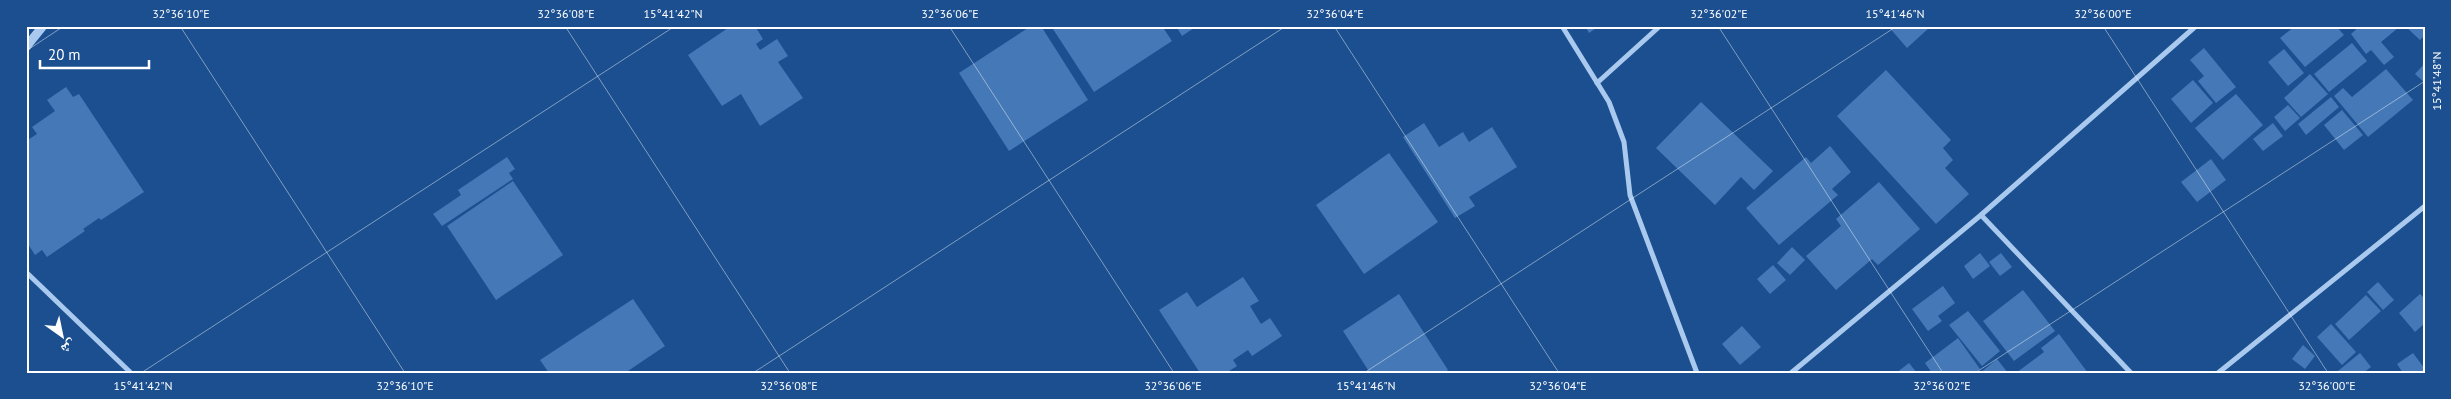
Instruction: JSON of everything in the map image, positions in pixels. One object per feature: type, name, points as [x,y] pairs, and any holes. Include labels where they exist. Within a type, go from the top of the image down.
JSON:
[{"type":"street","points":[[26,47],[43,26]]},
{"type":"street","points":[[1562,26],[1609,102],[1624,142],[1630,195],[1697,373]]},
{"type":"street","points":[[1597,83],[1660,26]]},
{"type":"street","points":[[1790,373],[1981,215],[2196,26]]},
{"type":"street","points":[[2218,373],[2425,206]]},
{"type":"street","points":[[1981,215],[2131,373]]},
{"type":"street","points":[[26,272],[131,373]]},
{"type":"building","points":[[731,26],[755,26],[763,39],[756,44],[760,50],[777,39],[788,56],[778,62],[803,98],[760,126],[741,94],[722,106],[688,55]]},
{"type":"building","points":[[1031,26],[1041,26],[1088,100],[1009,151],[959,73]]},
{"type":"building","points":[[1051,26],[1162,26],[1172,41],[1094,92]]},
{"type":"building","points":[[1176,26],[1197,26],[1182,36]]},
{"type":"building","points":[[1585,26],[1599,26],[1589,33]]},
{"type":"building","points":[[1888,26],[1929,26],[1930,27],[1907,48]]},
{"type":"building","points":[[2295,26],[2336,26],[2344,35],[2305,67],[2280,38]]},
{"type":"building","points":[[2360,26],[2396,26],[2398,28],[2381,42],[2394,57],[2384,65],[2371,50],[2366,54],[2351,34]]},
{"type":"building","points":[[2405,26],[2425,26],[2425,35],[2420,40]]},
{"type":"building","points":[[2352,43],[2367,61],[2329,92],[2314,74]]},
{"type":"building","points":[[2204,48],[2236,87],[2216,103],[2198,81],[2204,76],[2190,60]]},
{"type":"building","points":[[2284,49],[2304,73],[2288,86],[2268,62]]},
{"type":"building","points":[[2425,63],[2425,83],[2415,74]]},
{"type":"building","points":[[2386,69],[2413,100],[2368,137],[2334,96],[2343,88],[2352,97]]},
{"type":"building","points":[[1886,70],[1951,140],[1943,148],[1953,160],[1945,168],[1969,194],[1936,224],[1837,116]]},
{"type":"building","points":[[2310,74],[2328,94],[2301,117],[2284,98]]},
{"type":"building","points":[[2193,80],[2213,103],[2191,123],[2171,99]]},
{"type":"building","points":[[66,87],[73,97],[79,94],[144,192],[101,220],[99,218],[83,229],[85,231],[47,257],[42,250],[35,255],[26,241],[26,141],[37,134],[32,127],[55,111],[47,100]]},
{"type":"building","points":[[2236,94],[2263,125],[2223,160],[2195,128]]},
{"type":"building","points":[[2331,97],[2339,107],[2306,135],[2298,124]]},
{"type":"building","points":[[1701,102],[1773,171],[1754,190],[1741,177],[1715,205],[1656,148]]},
{"type":"building","points":[[2288,105],[2300,118],[2285,131],[2274,117]]},
{"type":"building","points":[[2342,110],[2363,135],[2344,150],[2324,125]]},
{"type":"building","points":[[1424,123],[1439,147],[1463,132],[1469,142],[1492,127],[1517,167],[1469,197],[1475,206],[1455,218],[1403,137]]},
{"type":"building","points":[[2273,123],[2283,136],[2263,151],[2253,139]]},
{"type":"building","points":[[1830,146],[1851,172],[1832,189],[1838,195],[1779,245],[1746,208],[1806,157],[1811,163]]},
{"type":"building","points":[[1389,153],[1438,222],[1364,274],[1316,205]]},
{"type":"building","points":[[507,157],[515,169],[509,173],[513,179],[442,226],[433,214],[461,195],[458,190]]},
{"type":"building","points":[[2211,159],[2226,180],[2197,202],[2181,182]]},
{"type":"building","points":[[513,181],[563,255],[496,300],[447,226]]},
{"type":"building","points":[[1879,182],[1920,229],[1878,265],[1872,259],[1836,290],[1806,256],[1841,226],[1836,219]]},
{"type":"building","points":[[1792,247],[1805,260],[1790,275],[1777,263]]},
{"type":"building","points":[[1980,253],[1990,266],[1973,279],[1964,266]]},
{"type":"building","points":[[2001,253],[2012,267],[2000,276],[1989,262]]},
{"type":"building","points":[[1773,265],[1786,280],[1770,294],[1757,279]]},
{"type":"building","points":[[1243,277],[1259,301],[1250,306],[1261,324],[1270,318],[1282,336],[1252,356],[1248,350],[1233,360],[1237,366],[1226,373],[1200,373],[1159,310],[1187,292],[1197,307]]},
{"type":"building","points":[[2378,282],[2394,300],[2383,310],[2367,292]]},
{"type":"building","points":[[1943,286],[1955,303],[1938,316],[1942,321],[1928,331],[1912,309]]},
{"type":"building","points":[[2023,290],[2055,331],[2014,361],[1983,321]]},
{"type":"building","points":[[1399,294],[1448,370],[1444,373],[1370,373],[1343,331]]},
{"type":"building","points":[[2420,294],[2425,299],[2425,323],[2415,332],[2399,313]]},
{"type":"building","points":[[2366,295],[2381,311],[2349,340],[2335,324]]},
{"type":"building","points":[[633,299],[665,346],[625,373],[549,373],[540,360]]},
{"type":"building","points":[[1968,311],[2000,351],[1982,366],[1949,325]]},
{"type":"building","points":[[2331,324],[2356,352],[2342,365],[2317,337]]},
{"type":"building","points":[[1742,326],[1761,347],[1740,365],[1722,344]]},
{"type":"building","points":[[2059,334],[2088,373],[2016,373],[2044,352],[2041,348]]},
{"type":"building","points":[[1958,338],[1980,369],[1975,373],[1932,373],[1925,363]]},
{"type":"building","points":[[2303,345],[2315,356],[2305,369],[2292,359]]},
{"type":"building","points":[[2360,353],[2371,367],[2363,373],[2338,371]]},
{"type":"building","points":[[2413,353],[2425,369],[2425,373],[2403,373],[2397,364]]},
{"type":"building","points":[[1997,359],[2008,373],[1980,373]]},
{"type":"building","points":[[1909,363],[1917,373],[1896,373]]}]
